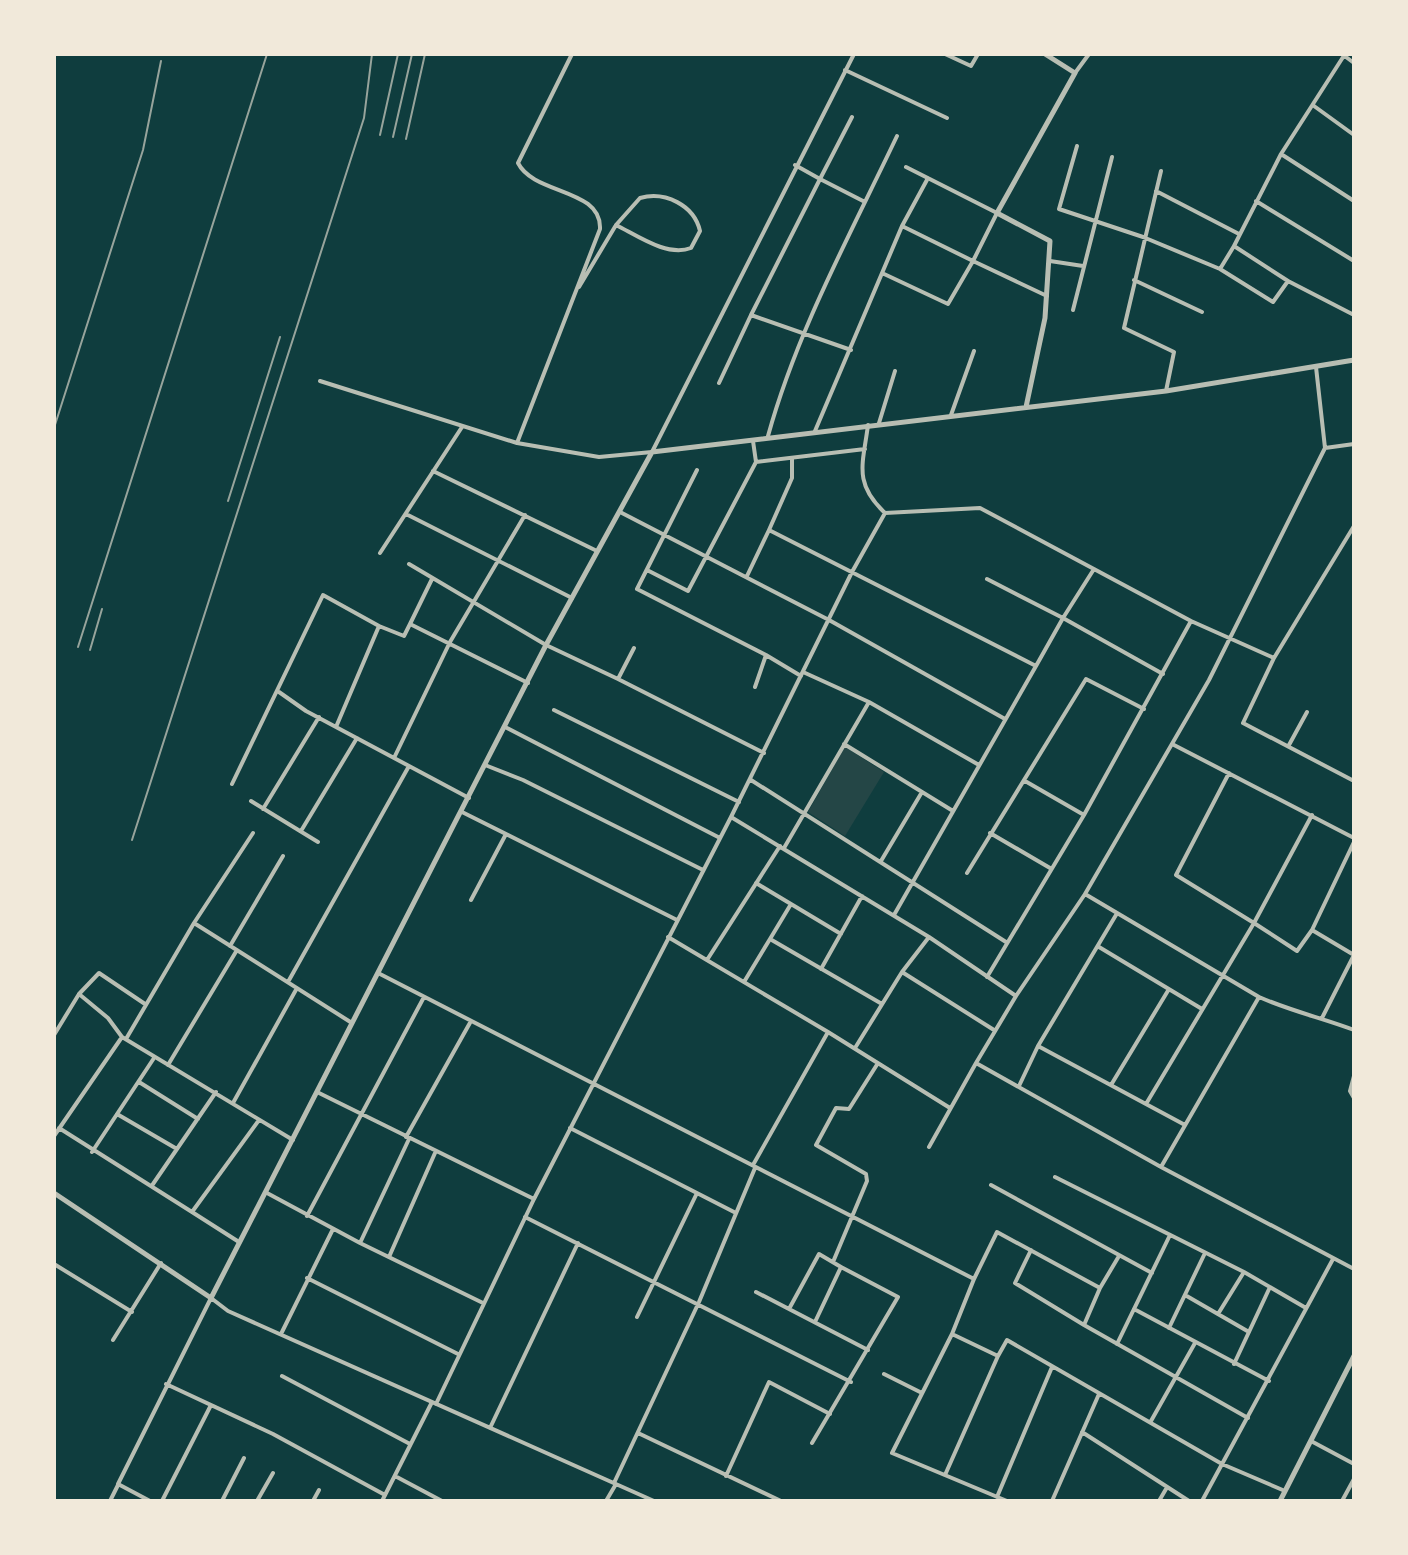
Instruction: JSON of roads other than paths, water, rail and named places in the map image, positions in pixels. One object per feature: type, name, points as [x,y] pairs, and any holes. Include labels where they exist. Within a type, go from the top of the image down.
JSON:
[{"type":"street","points":[[572,54],[518,163],[541,182],[598,211],[600,229],[579,276],[578,289]]},
{"type":"street","points":[[110,1501],[166,1384],[380,974],[546,645],[652,452],[854,54]]},
{"type":"street","points":[[945,54],[971,66],[978,54]]},
{"type":"street","points":[[1045,54],[1075,73]]},
{"type":"street","points":[[882,273],[948,304],[1075,73],[1089,54]]},
{"type":"street","points":[[1220,269],[1281,154],[1344,55],[1354,63]]},
{"type":"street","points":[[845,70],[947,118]]},
{"type":"street","points":[[1314,106],[1354,135]]},
{"type":"street","points":[[719,383],[852,117]]},
{"type":"street","points":[[768,436],[783,382],[802,333],[897,136]]},
{"type":"street","points":[[1077,146],[1059,209],[1143,237],[1220,269],[1273,302],[1288,281]]},
{"type":"street","points":[[1281,154],[1354,201]]},
{"type":"street","points":[[1073,310],[1112,157]]},
{"type":"street","points":[[795,165],[865,202]]},
{"type":"street","points":[[906,167],[1050,241],[1047,296],[1026,407]]},
{"type":"street","points":[[1161,171],[1124,328],[1174,352],[1166,391]]},
{"type":"street","points":[[815,431],[902,226],[928,178]]},
{"type":"street","points":[[1156,191],[1240,235]]},
{"type":"street","points":[[517,443],[578,289],[616,225],[640,198],[661,196],[692,212],[700,231],[691,248],[668,250],[616,225]]},
{"type":"street","points":[[1256,201],[1354,261]]},
{"type":"street","points":[[902,226],[1047,296]]},
{"type":"street","points":[[1234,246],[1288,281],[1354,315]]},
{"type":"street","points":[[1050,261],[1083,266]]},
{"type":"street","points":[[1134,280],[1202,312]]},
{"type":"street","points":[[751,315],[851,350]]},
{"type":"street","points":[[951,415],[974,351]]},
{"type":"street","points":[[320,381],[517,443],[599,457],[1166,391],[1316,367],[1353,358]]},
{"type":"street","points":[[929,1147],[994,1030],[1085,894],[1174,745],[1231,638],[1325,448],[1316,367]]},
{"type":"street","points":[[879,423],[895,371]]},
{"type":"street","points":[[868,424],[861,479],[869,498],[885,513],[980,508],[1191,621],[1274,658]]},
{"type":"street","points":[[380,553],[462,427]]},
{"type":"street","points":[[647,570],[688,591],[756,462],[753,438]]},
{"type":"street","points":[[1325,448],[1354,444]]},
{"type":"street","points":[[756,462],[865,449]]},
{"type":"street","points":[[747,576],[792,478],[792,459]]},
{"type":"street","points":[[697,470],[637,589],[802,674],[869,702],[979,765]]},
{"type":"street","points":[[433,471],[597,551]]},
{"type":"street","points":[[619,511],[829,620],[1005,719]]},
{"type":"street","points":[[166,1384],[273,1434],[383,1498],[764,753],[852,572],[885,513]]},
{"type":"street","points":[[406,514],[572,598]]},
{"type":"street","points":[[394,758],[450,642],[525,515]]},
{"type":"street","points":[[1354,526],[1274,658],[1243,723],[1354,781]]},
{"type":"street","points":[[769,530],[1036,666]]},
{"type":"street","points":[[409,564],[546,645],[764,753]]},
{"type":"street","points":[[894,915],[1094,569]]},
{"type":"street","points":[[232,784],[323,595],[404,636],[432,579]]},
{"type":"street","points":[[987,579],[1164,674]]},
{"type":"street","points":[[987,977],[1084,815],[1191,621]]},
{"type":"street","points":[[410,624],[528,683]]},
{"type":"street","points":[[336,727],[379,626]]},
{"type":"street","points":[[618,679],[634,648]]},
{"type":"street","points":[[755,687],[766,655]]},
{"type":"street","points":[[967,873],[1086,679],[1144,709]]},
{"type":"street","points":[[278,692],[336,727],[469,798]]},
{"type":"street","points":[[707,960],[805,812],[869,702]]},
{"type":"street","points":[[554,710],[739,802]]},
{"type":"street","points":[[1289,746],[1307,712]]},
{"type":"street","points":[[263,809],[319,717]]},
{"type":"street","points":[[505,727],[720,838]]},
{"type":"street","points":[[301,831],[357,738]]},
{"type":"street","points":[[844,744],[953,811]]},
{"type":"street","points":[[1174,745],[1312,815],[1354,840],[1312,930],[1297,951],[1176,875],[1229,773]]},
{"type":"street","points":[[485,765],[523,780],[703,870]]},
{"type":"street","points":[[288,982],[409,766]]},
{"type":"street","points":[[750,780],[1006,942]]},
{"type":"street","points":[[1025,781],[1084,815]]},
{"type":"street","points":[[881,861],[922,792]]},
{"type":"street","points":[[251,801],[318,842]]},
{"type":"street","points":[[462,812],[677,920]]},
{"type":"street","points":[[1146,1104],[1254,923],[1312,815]]},
{"type":"street","points":[[731,817],[894,915],[1016,996]]},
{"type":"street","points":[[54,1136],[124,1038],[253,833]]},
{"type":"street","points":[[990,833],[1050,868]]},
{"type":"street","points":[[471,900],[506,834]]},
{"type":"street","points":[[230,946],[283,856]]},
{"type":"street","points":[[756,883],[841,934]]},
{"type":"street","points":[[1085,894],[1259,997],[1296,1014],[1322,1018],[1354,1030]]},
{"type":"street","points":[[821,969],[862,896]]},
{"type":"street","points":[[744,982],[791,904]]},
{"type":"street","points":[[1019,1086],[1038,1046],[1116,915]]},
{"type":"street","points":[[194,923],[354,1024]]},
{"type":"street","points":[[1312,930],[1354,955],[1322,1018]]},
{"type":"street","points":[[668,937],[950,1108]]},
{"type":"street","points":[[855,1048],[902,972],[929,937]]},
{"type":"street","points":[[770,939],[882,1004]]},
{"type":"street","points":[[1099,947],[1202,1009]]},
{"type":"street","points":[[167,1066],[237,950]]},
{"type":"street","points":[[902,972],[994,1030]]},
{"type":"street","points":[[54,1035],[79,994],[99,973],[145,1004]]},
{"type":"street","points":[[380,974],[974,1279]]},
{"type":"street","points":[[233,1103],[297,988]]},
{"type":"street","points":[[1111,1085],[1169,989]]},
{"type":"street","points":[[79,994],[108,1018],[124,1038],[294,1141]]},
{"type":"street","points":[[307,1216],[424,997]]},
{"type":"street","points":[[1161,1167],[1259,997]]},
{"type":"street","points":[[360,1243],[408,1138],[471,1021]]},
{"type":"street","points":[[606,1501],[699,1302],[754,1166],[828,1032]]},
{"type":"street","points":[[1038,1046],[1185,1125]]},
{"type":"street","points":[[92,1152],[154,1058]]},
{"type":"street","points":[[833,1262],[867,1181],[866,1174],[816,1145],[836,1108],[849,1109],[878,1063]]},
{"type":"street","points":[[976,1063],[1161,1167],[1354,1269]]},
{"type":"street","points":[[1354,1076],[1350,1091],[1354,1098]]},
{"type":"street","points":[[138,1082],[198,1119]]},
{"type":"street","points":[[153,1184],[216,1092]]},
{"type":"street","points":[[317,1092],[435,1153],[534,1199]]},
{"type":"street","points":[[117,1113],[177,1149]]},
{"type":"street","points":[[192,1212],[259,1120]]},
{"type":"street","points":[[59,1128],[92,1152],[153,1184],[241,1244]]},
{"type":"street","points":[[570,1128],[734,1212]]},
{"type":"street","points":[[388,1258],[435,1153]]},
{"type":"street","points":[[1055,1177],[1244,1272],[1306,1308]]},
{"type":"street","points":[[991,1185],[1152,1273]]},
{"type":"street","points":[[54,1193],[228,1311],[654,1501]]},
{"type":"street","points":[[267,1193],[388,1258],[483,1303]]},
{"type":"street","points":[[637,1317],[697,1193]]},
{"type":"street","points":[[525,1217],[699,1302],[851,1382]]},
{"type":"street","points":[[281,1335],[333,1229]]},
{"type":"street","points":[[1007,1501],[892,1453],[952,1334],[997,1232],[1100,1288]]},
{"type":"street","points":[[1117,1344],[1170,1235]]},
{"type":"street","points":[[490,1428],[578,1243]]},
{"type":"street","points":[[1031,1250],[1015,1283],[1248,1418]]},
{"type":"street","points":[[1169,1328],[1205,1253]]},
{"type":"street","points":[[789,1309],[819,1254],[898,1297],[851,1382],[812,1443]]},
{"type":"street","points":[[1084,1325],[1100,1288],[1119,1256]]},
{"type":"street","points":[[1202,1501],[1333,1259]]},
{"type":"street","points":[[113,1340],[161,1263]]},
{"type":"street","points":[[54,1264],[132,1312]]},
{"type":"street","points":[[815,1322],[841,1267]]},
{"type":"street","points":[[1217,1314],[1244,1272]]},
{"type":"street","points":[[307,1278],[458,1354]]},
{"type":"street","points":[[1234,1364],[1270,1287]]},
{"type":"street","points":[[756,1292],[868,1350]]},
{"type":"street","points":[[1185,1295],[1249,1332]]},
{"type":"street","points":[[1134,1309],[1269,1381]]},
{"type":"street","points":[[952,1334],[998,1356]]},
{"type":"street","points":[[945,1475],[1007,1340],[1222,1464],[1285,1491]]},
{"type":"street","points":[[1151,1422],[1195,1343]]},
{"type":"street","points":[[1280,1501],[1354,1356]]},
{"type":"street","points":[[997,1497],[1052,1367]]},
{"type":"street","points":[[884,1374],[922,1393]]},
{"type":"street","points":[[282,1376],[410,1444]]},
{"type":"street","points":[[726,1476],[769,1382],[830,1414]]},
{"type":"street","points":[[1052,1501],[1099,1394]]},
{"type":"street","points":[[162,1501],[211,1405]]},
{"type":"street","points":[[1082,1432],[1189,1501]]},
{"type":"street","points":[[638,1433],[781,1501]]},
{"type":"street","points":[[1311,1441],[1354,1464]]},
{"type":"street","points":[[222,1501],[244,1458]]},
{"type":"street","points":[[257,1501],[273,1473]]},
{"type":"street","points":[[395,1476],[442,1501]]},
{"type":"street","points":[[1342,1501],[1354,1479]]},
{"type":"street","points":[[118,1484],[150,1501]]},
{"type":"street","points":[[1159,1501],[1166,1489]]},
{"type":"street","points":[[313,1501],[319,1490]]},
{"type":"railway","points":[[78,647],[267,54]]},
{"type":"railway","points":[[132,840],[364,118],[372,54]]},
{"type":"railway","points":[[380,135],[398,54]]},
{"type":"railway","points":[[393,137],[412,54]]},
{"type":"railway","points":[[406,139],[425,54]]},
{"type":"railway","points":[[54,428],[143,150],[161,61]]},
{"type":"railway","points":[[228,501],[280,337]]},
{"type":"railway","points":[[90,650],[102,609]]}]
